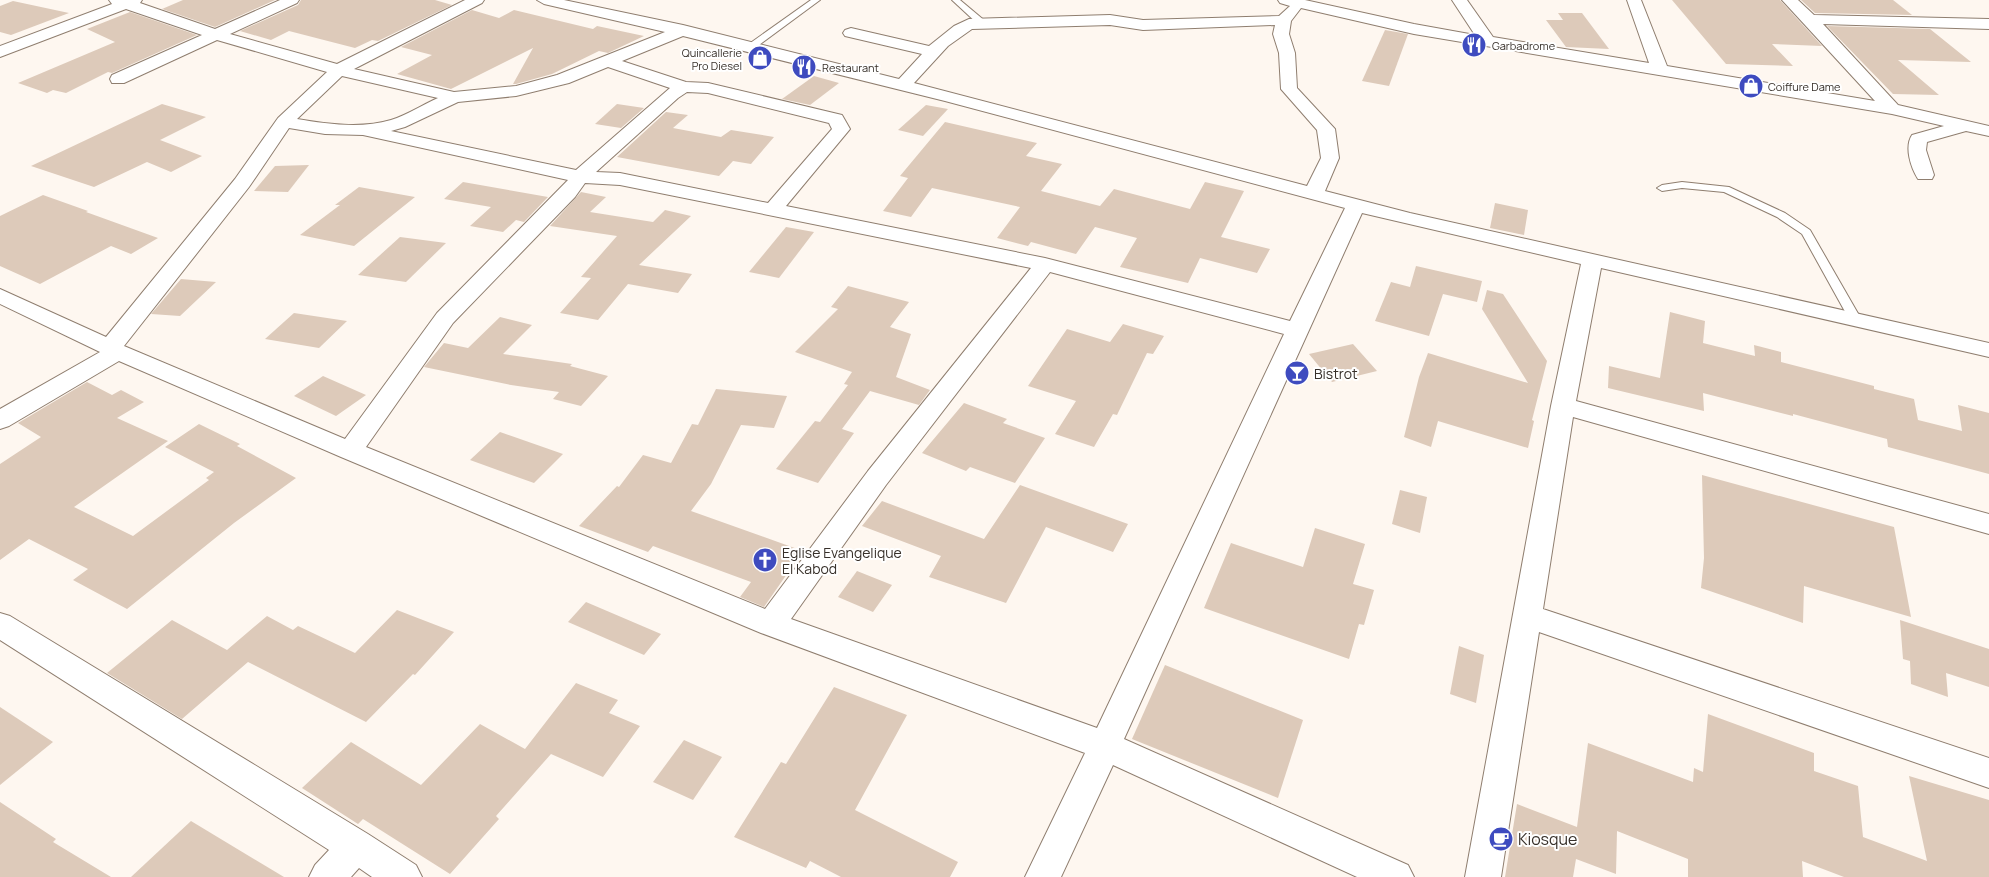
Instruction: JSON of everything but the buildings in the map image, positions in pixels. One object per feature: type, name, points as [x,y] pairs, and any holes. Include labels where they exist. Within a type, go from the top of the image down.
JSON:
[{"type":"street","points":[[118,78],[292,0]]},
{"type":"street","points":[[0,420],[114,350],[242,183],[284,122],[339,70],[477,0]]},
{"type":"street","points":[[544,0],[752,46],[904,84],[1314,192],[1356,205],[1592,260],[1854,317],[1989,350]]},
{"type":"street","points":[[1458,0],[1487,40]]},
{"type":"street","points":[[1634,0],[1638,6],[1638,14],[1659,68]]},
{"type":"street","points":[[1789,0],[1810,19],[1892,108]]},
{"type":"street","points":[[0,52],[127,1],[217,35],[339,70],[454,98]]},
{"type":"street","points":[[1314,192],[1330,158],[1326,129],[1309,113],[1290,89],[1287,77],[1287,53],[1281,34],[1283,20],[1294,1],[1414,29],[1892,108],[1989,131]]},
{"type":"street","points":[[1810,19],[1989,24]]},
{"type":"street","points":[[904,84],[957,29],[982,22],[1036,24],[1110,20],[1143,25],[1283,20]]},
{"type":"street","points":[[363,130],[400,123],[454,98],[516,91],[563,79],[683,30]]},
{"type":"street","points":[[851,34],[934,52]]},
{"type":"street","points":[[607,60],[684,87],[708,88],[836,119],[841,129],[772,210]]},
{"type":"street","points":[[350,451],[445,318],[568,193],[580,177],[672,94],[684,87]]},
{"type":"street","points":[[284,122],[325,129],[363,130],[580,177],[620,179],[1045,264],[1296,330]]},
{"type":"street","points":[[1925,175],[1917,150],[1918,139],[1964,126]]},
{"type":"street","points":[[1043,877],[1106,746],[1296,330],[1356,205]]},
{"type":"street","points":[[1483,877],[1563,406],[1592,260]]},
{"type":"street","points":[[771,624],[877,478],[1045,264]]},
{"type":"street","points":[[0,296],[114,350],[350,451],[771,624],[1106,746],[1396,877]]},
{"type":"street","points":[[1563,406],[1989,524]]},
{"type":"street","points":[[1528,616],[1989,773]]},
{"type":"street","points":[[0,625],[404,877]]},
{"type":"street","points":[[327,877],[356,846]]},
{"type":"lane","points":[[752,46],[816,0]]},
{"type":"lane","points":[[956,0],[982,22]]},
{"type":"lane","points":[[1662,188],[1682,184],[1726,189],[1781,215],[1806,232],[1854,317]]},
{"type":"place","name":"Garbadrome","points":[[1474,45]]},
{"type":"place","name":"Quincallerie Pro Diesel","points":[[760,58]]},
{"type":"place","name":"Restaurant","points":[[804,67]]},
{"type":"place","name":"Coiffure Dame","points":[[1751,86]]},
{"type":"place","name":"Bistrot","points":[[1297,373]]},
{"type":"place","name":"Eglise Evangelique El Kabod","points":[[765,560]]},
{"type":"place","name":"Kiosque","points":[[1501,839]]}]
